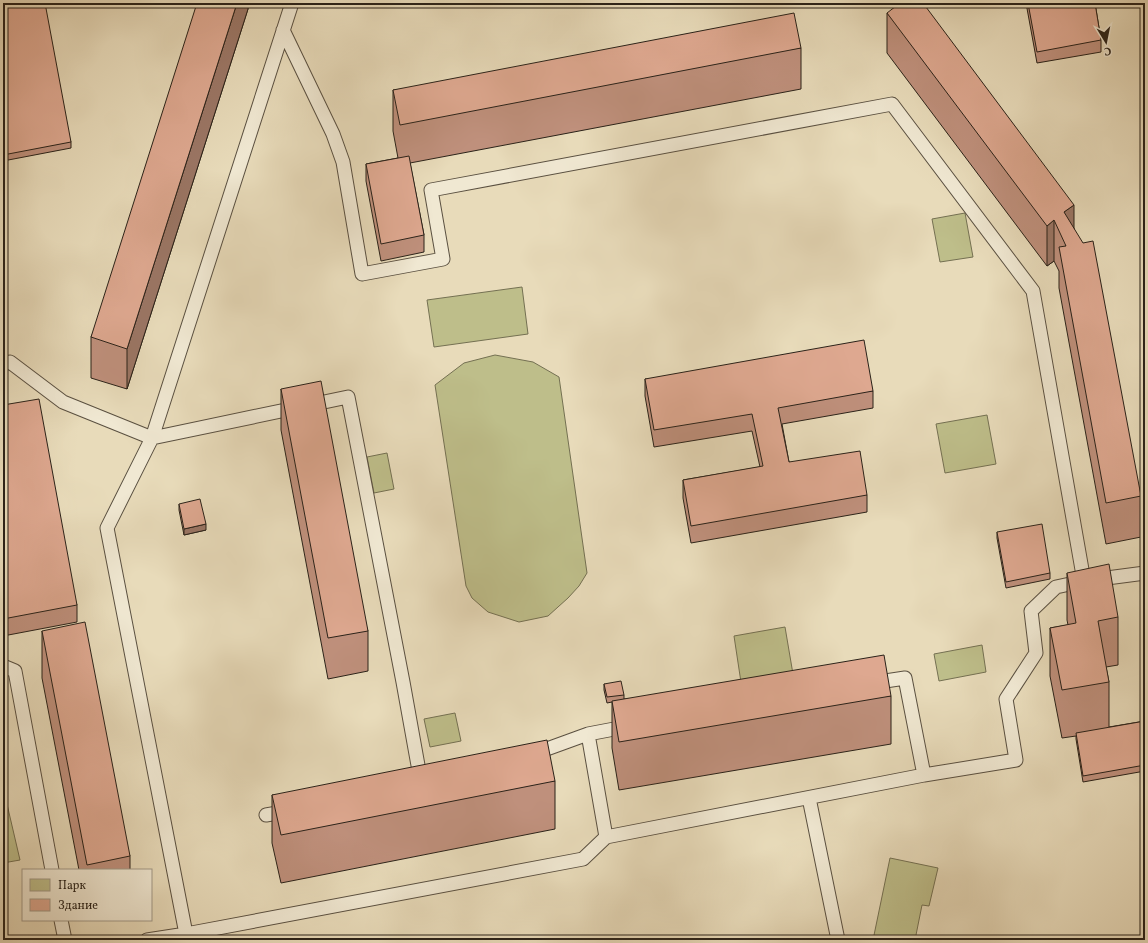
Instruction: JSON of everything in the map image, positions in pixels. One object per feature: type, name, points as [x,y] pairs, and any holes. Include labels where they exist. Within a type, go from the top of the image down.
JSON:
[{"type":"lane","points":[[184,937],[107,528],[152,438],[292,3]]},
{"type":"lane","points":[[283,30],[333,134],[343,162],[362,274],[443,259],[431,190],[892,104],[1033,291],[1084,581]]},
{"type":"lane","points":[[3,364],[10,362],[63,402],[152,438],[348,397],[421,783]]},
{"type":"lane","points":[[147,940],[184,937],[583,859],[606,837],[924,775],[1016,760],[1006,699],[1036,653],[1031,611],[1056,587],[1084,581],[1145,573]]},
{"type":"lane","points":[[3,666],[15,671],[52,869]]},
{"type":"lane","points":[[859,686],[905,678],[924,775]]},
{"type":"lane","points":[[521,759],[588,734],[642,724]]},
{"type":"lane","points":[[588,734],[606,837]]},
{"type":"lane","points":[[405,787],[436,780]]},
{"type":"lane","points":[[809,798],[838,940]]},
{"type":"lane","points":[[266,815],[305,807]]},
{"type":"lane","points":[[61,921],[65,940]]},
{"type":"green space","points":[[965,213],[973,257],[940,262],[932,219]]},
{"type":"green space","points":[[522,287],[528,334],[434,347],[427,300]]},
{"type":"green space","points":[[495,355],[533,362],[559,377],[587,573],[579,586],[548,616],[519,622],[488,612],[472,598],[466,586],[435,385],[464,363]]},
{"type":"green space","points":[[987,415],[996,464],[945,473],[936,424]]},
{"type":"green space","points":[[387,453],[394,489],[374,493],[367,457]]},
{"type":"green space","points":[[785,627],[794,680],[742,689],[734,636]]},
{"type":"green space","points":[[982,645],[986,672],[939,681],[934,654]]},
{"type":"green space","points":[[455,713],[461,741],[430,747],[424,719]]},
{"type":"green space","points":[[3,787],[20,860],[3,863]]},
{"type":"green space","points":[[890,858],[938,868],[929,906],[922,905],[915,940],[873,940]]},
{"type":"building","points":[[3,3],[45,3],[71,142],[3,155]]},
{"type":"building","points":[[197,3],[237,3],[127,349],[91,337]]},
{"type":"building","points":[[900,3],[923,3],[1074,205],[1064,212],[1083,243],[1093,241],[1141,496],[1106,503],[1059,247],[1066,246],[1054,220],[1047,226],[887,13]]},
{"type":"building","points":[[1028,3],[1095,3],[1101,40],[1037,52]]},
{"type":"building","points":[[794,13],[801,48],[400,125],[393,90]]},
{"type":"building","points":[[409,156],[424,235],[381,244],[366,164]]},
{"type":"building","points":[[864,340],[873,391],[778,408],[789,462],[860,451],[867,495],[691,526],[683,480],[763,466],[752,414],[654,430],[645,379]]},
{"type":"building","points":[[321,381],[368,631],[328,638],[281,389]]},
{"type":"building","points":[[39,399],[77,605],[3,619],[3,405]]},
{"type":"building","points":[[200,499],[206,524],[184,529],[179,504]]},
{"type":"building","points":[[1042,524],[1050,573],[1006,582],[997,532]]},
{"type":"building","points":[[1109,564],[1118,617],[1098,621],[1109,682],[1062,690],[1050,628],[1076,623],[1067,573]]},
{"type":"building","points":[[85,622],[130,856],[87,865],[42,631]]},
{"type":"building","points":[[884,655],[891,696],[619,742],[612,701]]},
{"type":"building","points":[[621,681],[624,695],[607,697],[604,684]]},
{"type":"building","points":[[1145,721],[1145,765],[1083,776],[1076,733]]},
{"type":"building","points":[[547,740],[555,781],[281,835],[272,795]]}]
